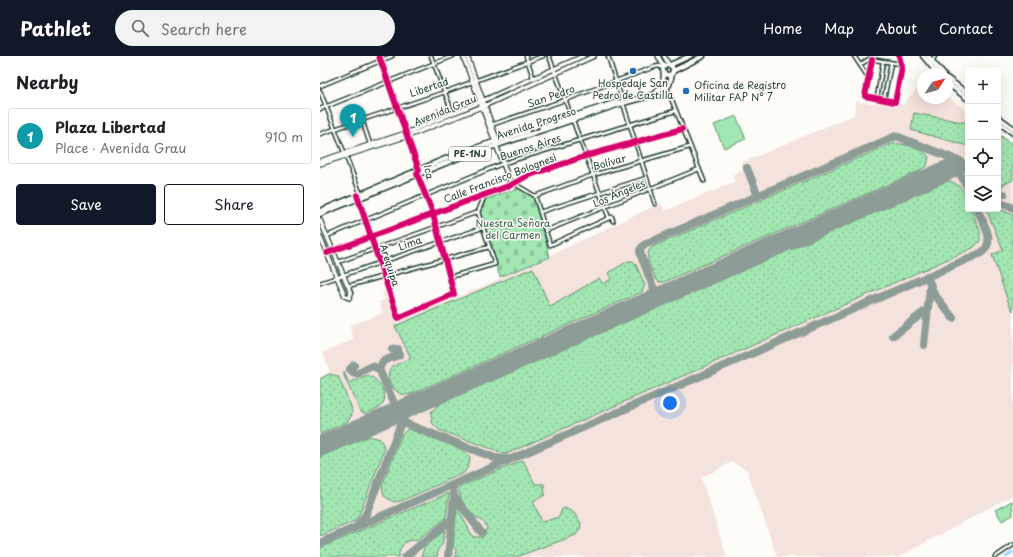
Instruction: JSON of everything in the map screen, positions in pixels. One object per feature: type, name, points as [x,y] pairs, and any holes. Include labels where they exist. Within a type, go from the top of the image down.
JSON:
[{"type":"main road","points":[[664,73],[670,74],[703,56]]},
{"type":"main road","points":[[923,56],[936,68]]},
{"type":"main road","points":[[928,56],[934,68]]},
{"type":"main road","points":[[654,95],[661,88],[664,67],[688,57],[688,63]]},
{"type":"main road","points":[[667,88],[673,71],[670,65]]},
{"type":"main road","points":[[953,83],[965,92]]},
{"type":"main road","name":"Avenida Progreso","points":[[320,211],[418,172],[496,144],[572,119],[617,102],[623,103],[654,95],[667,88]]},
{"type":"main road","points":[[953,88],[965,97]]},
{"type":"main road","points":[[1001,119],[1013,128]]},
{"type":"main road","points":[[1001,124],[1013,133]]},
{"type":"main road","name":"Avenida Progreso","points":[[320,214],[359,196]]},
{"type":"street","name":"Ica","points":[[379,56],[407,134],[425,195],[433,214],[439,242],[454,294]]},
{"type":"street","points":[[320,86],[392,56]]},
{"type":"street","points":[[431,56],[453,114]]},
{"type":"street","points":[[320,109],[389,83],[453,56]]},
{"type":"street","points":[[463,56],[483,103],[496,144],[513,184],[534,196],[550,245],[609,218]]},
{"type":"street","points":[[467,56],[474,81]]},
{"type":"street","points":[[526,56],[534,77]]},
{"type":"street","name":"Libertad","points":[[320,134],[445,92],[543,56]]},
{"type":"street","points":[[549,56],[605,208],[609,218],[612,218],[613,221]]},
{"type":"street","name":"Avenida Grau","points":[[320,161],[345,155],[370,144],[407,134],[483,103],[553,68],[583,56]]},
{"type":"street","name":"Avenida Grau","points":[[320,164],[407,134],[594,56]]},
{"type":"street","points":[[608,56],[628,124],[655,204]]},
{"type":"street","points":[[658,56],[664,67]]},
{"type":"street","points":[[664,56],[670,65]]},
{"type":"street","points":[[854,56],[868,76]]},
{"type":"street","points":[[872,60],[865,96],[895,102],[901,64],[899,56]]},
{"type":"street","points":[[931,63],[935,56]]},
{"type":"street","points":[[860,65],[869,59],[901,64]]},
{"type":"street","points":[[877,98],[883,62]]},
{"type":"street","points":[[884,99],[891,63]]},
{"type":"street","name":"San Pedro","points":[[490,126],[657,66],[664,67]]},
{"type":"street","points":[[667,88],[682,129],[704,181]]},
{"type":"street","name":"Arequipa","points":[[320,92],[327,106],[334,129],[345,155],[398,318],[454,294]]},
{"type":"street","name":"Buenos Aires","points":[[327,236],[504,163],[628,124],[675,111]]},
{"type":"street","points":[[362,119],[370,144]]},
{"type":"street","name":"Calle Francisco Bolognesi","points":[[327,253],[513,184],[523,177],[586,156],[682,129]]},
{"type":"street","name":"Bolívar","points":[[534,196],[593,175],[690,147]]},
{"type":"street","name":"Los Ángeles","points":[[545,231],[605,208],[698,169]]},
{"type":"street","points":[[540,212],[646,178]]},
{"type":"street","points":[[450,277],[494,264],[478,212],[486,194]]},
{"type":"street","points":[[338,262],[435,226],[478,212]]},
{"type":"street","points":[[320,220],[348,286],[351,295],[346,298],[320,237]]},
{"type":"street","name":"Lima","points":[[320,283],[482,228]]},
{"type":"street","points":[[348,286],[383,275],[489,247]]},
{"type":"street","points":[[995,557],[1013,545]]},
{"type":"shaded area","points":[[917,89],[917,104],[953,104],[953,101],[965,109],[965,212],[1001,212],[1001,135],[1013,143],[1013,495],[899,557],[777,557],[747,470],[732,462],[701,478],[727,557],[320,557],[320,377],[330,372],[323,353],[354,339],[349,326],[383,313],[379,302],[385,299],[382,293],[386,292],[396,323],[551,257],[551,255],[661,203],[665,211],[735,182],[732,175],[743,170],[741,163],[854,115],[855,101],[880,104],[881,100],[903,105],[904,103],[906,104],[907,99]]},
{"type":"green space","points":[[914,113],[965,122],[965,145],[911,130]]},
{"type":"green space","points":[[736,116],[746,139],[724,148],[714,125]]},
{"type":"green space","points":[[1001,136],[1013,145],[1013,180],[1002,185],[1002,188]]},
{"type":"green space","points":[[891,144],[906,145],[922,151],[929,157],[927,166],[917,172],[664,282],[659,282],[656,279],[650,267],[648,258],[649,250],[652,247]]},
{"type":"green space","points":[[947,181],[956,184],[963,190],[965,195],[965,212],[972,212],[980,231],[980,241],[973,248],[506,454],[439,430],[432,423],[431,412],[439,404]]},
{"type":"green space","name":"Nuestra Señora del Carmen","points":[[520,188],[533,196],[550,257],[500,277],[479,213],[486,199]]},
{"type":"green space","points":[[1001,209],[1013,215],[1013,311],[1009,304],[992,255],[1003,250],[987,212],[1001,212]]},
{"type":"green space","points":[[628,261],[633,261],[636,265],[645,285],[642,292],[411,394],[400,394],[392,387],[389,377],[391,367],[411,358],[395,326],[533,268],[550,307],[599,278],[603,284],[611,279],[608,273]]},
{"type":"green space","points":[[344,372],[349,383],[367,375],[379,383],[385,397],[381,406],[366,414],[360,411],[344,376]]},
{"type":"green space","points":[[329,374],[338,376],[351,406],[352,415],[347,422],[320,434],[320,379]]},
{"type":"green space","points":[[408,429],[461,449],[470,457],[469,465],[464,473],[401,501],[394,502],[384,496],[382,486],[402,434]]},
{"type":"green space","points":[[369,436],[380,439],[384,446],[384,451],[359,515],[355,521],[320,536],[320,457]]},
{"type":"green space","points":[[523,460],[535,484],[544,484],[545,495],[533,501],[542,522],[559,517],[562,509],[565,508],[574,513],[581,523],[580,529],[576,535],[516,557],[455,557],[456,550],[453,547],[457,507],[473,537],[483,537],[487,528],[483,522],[473,515],[465,506],[461,499],[459,487]]},
{"type":"green space","points":[[449,493],[446,518],[416,541],[412,540],[403,544],[399,557],[320,557],[320,548]]},
{"type":"green space","points":[[1012,501],[1013,515],[1002,521],[995,510]]},
{"type":"green space","points":[[445,530],[442,545],[438,549],[437,557],[421,557],[424,548]]},
{"type":"waterway","points":[[1006,557],[1013,552]]},
{"type":"taxiway","points":[[664,295],[654,289],[641,256],[640,250],[644,245],[896,136],[952,158],[965,183]]},
{"type":"taxiway","points":[[747,168],[758,196]]},
{"type":"taxiway","points":[[1001,203],[1013,208]]},
{"type":"taxiway","points":[[320,543],[981,253],[986,249],[988,238],[985,226],[978,212]]},
{"type":"taxiway","points":[[927,276],[934,294],[953,318]]},
{"type":"taxiway","points":[[924,345],[930,288]]},
{"type":"taxiway","points":[[650,301],[654,294],[654,289]]},
{"type":"taxiway","points":[[893,336],[928,309]]},
{"type":"taxiway","points":[[379,369],[383,361],[399,355],[398,349],[392,349]]},
{"type":"taxiway","points":[[354,365],[350,369],[353,373],[357,374],[372,366],[379,369],[398,412],[401,423],[366,514],[358,525]]},
{"type":"taxiway","points":[[401,419],[407,424],[495,458],[510,459]]},
{"type":"taxiway","points":[[453,485],[454,496],[481,532]]},
{"type":"taxiway","points":[[448,557],[454,496]]},
{"type":"taxiway","points":[[405,557],[452,519]]},
{"type":"runway","points":[[320,446],[957,166]]},
{"type":"cycle path","points":[[357,195],[398,318],[454,294],[433,214],[417,174],[419,170],[379,56]]},
{"type":"cycle path","points":[[872,60],[865,96],[895,102],[902,67],[899,56]]},
{"type":"cycle path","points":[[327,253],[511,185],[527,176],[586,156],[682,129]]},
{"type":"place","name":"Hospedaje San Pedro de Castilla","points":[[633,71]]},
{"type":"place","name":"Oficina de Registro Militar FAP N° 7","points":[[686,91]]},
{"type":"place","name":"Plaza Libertad","points":[[353,137]]}]
